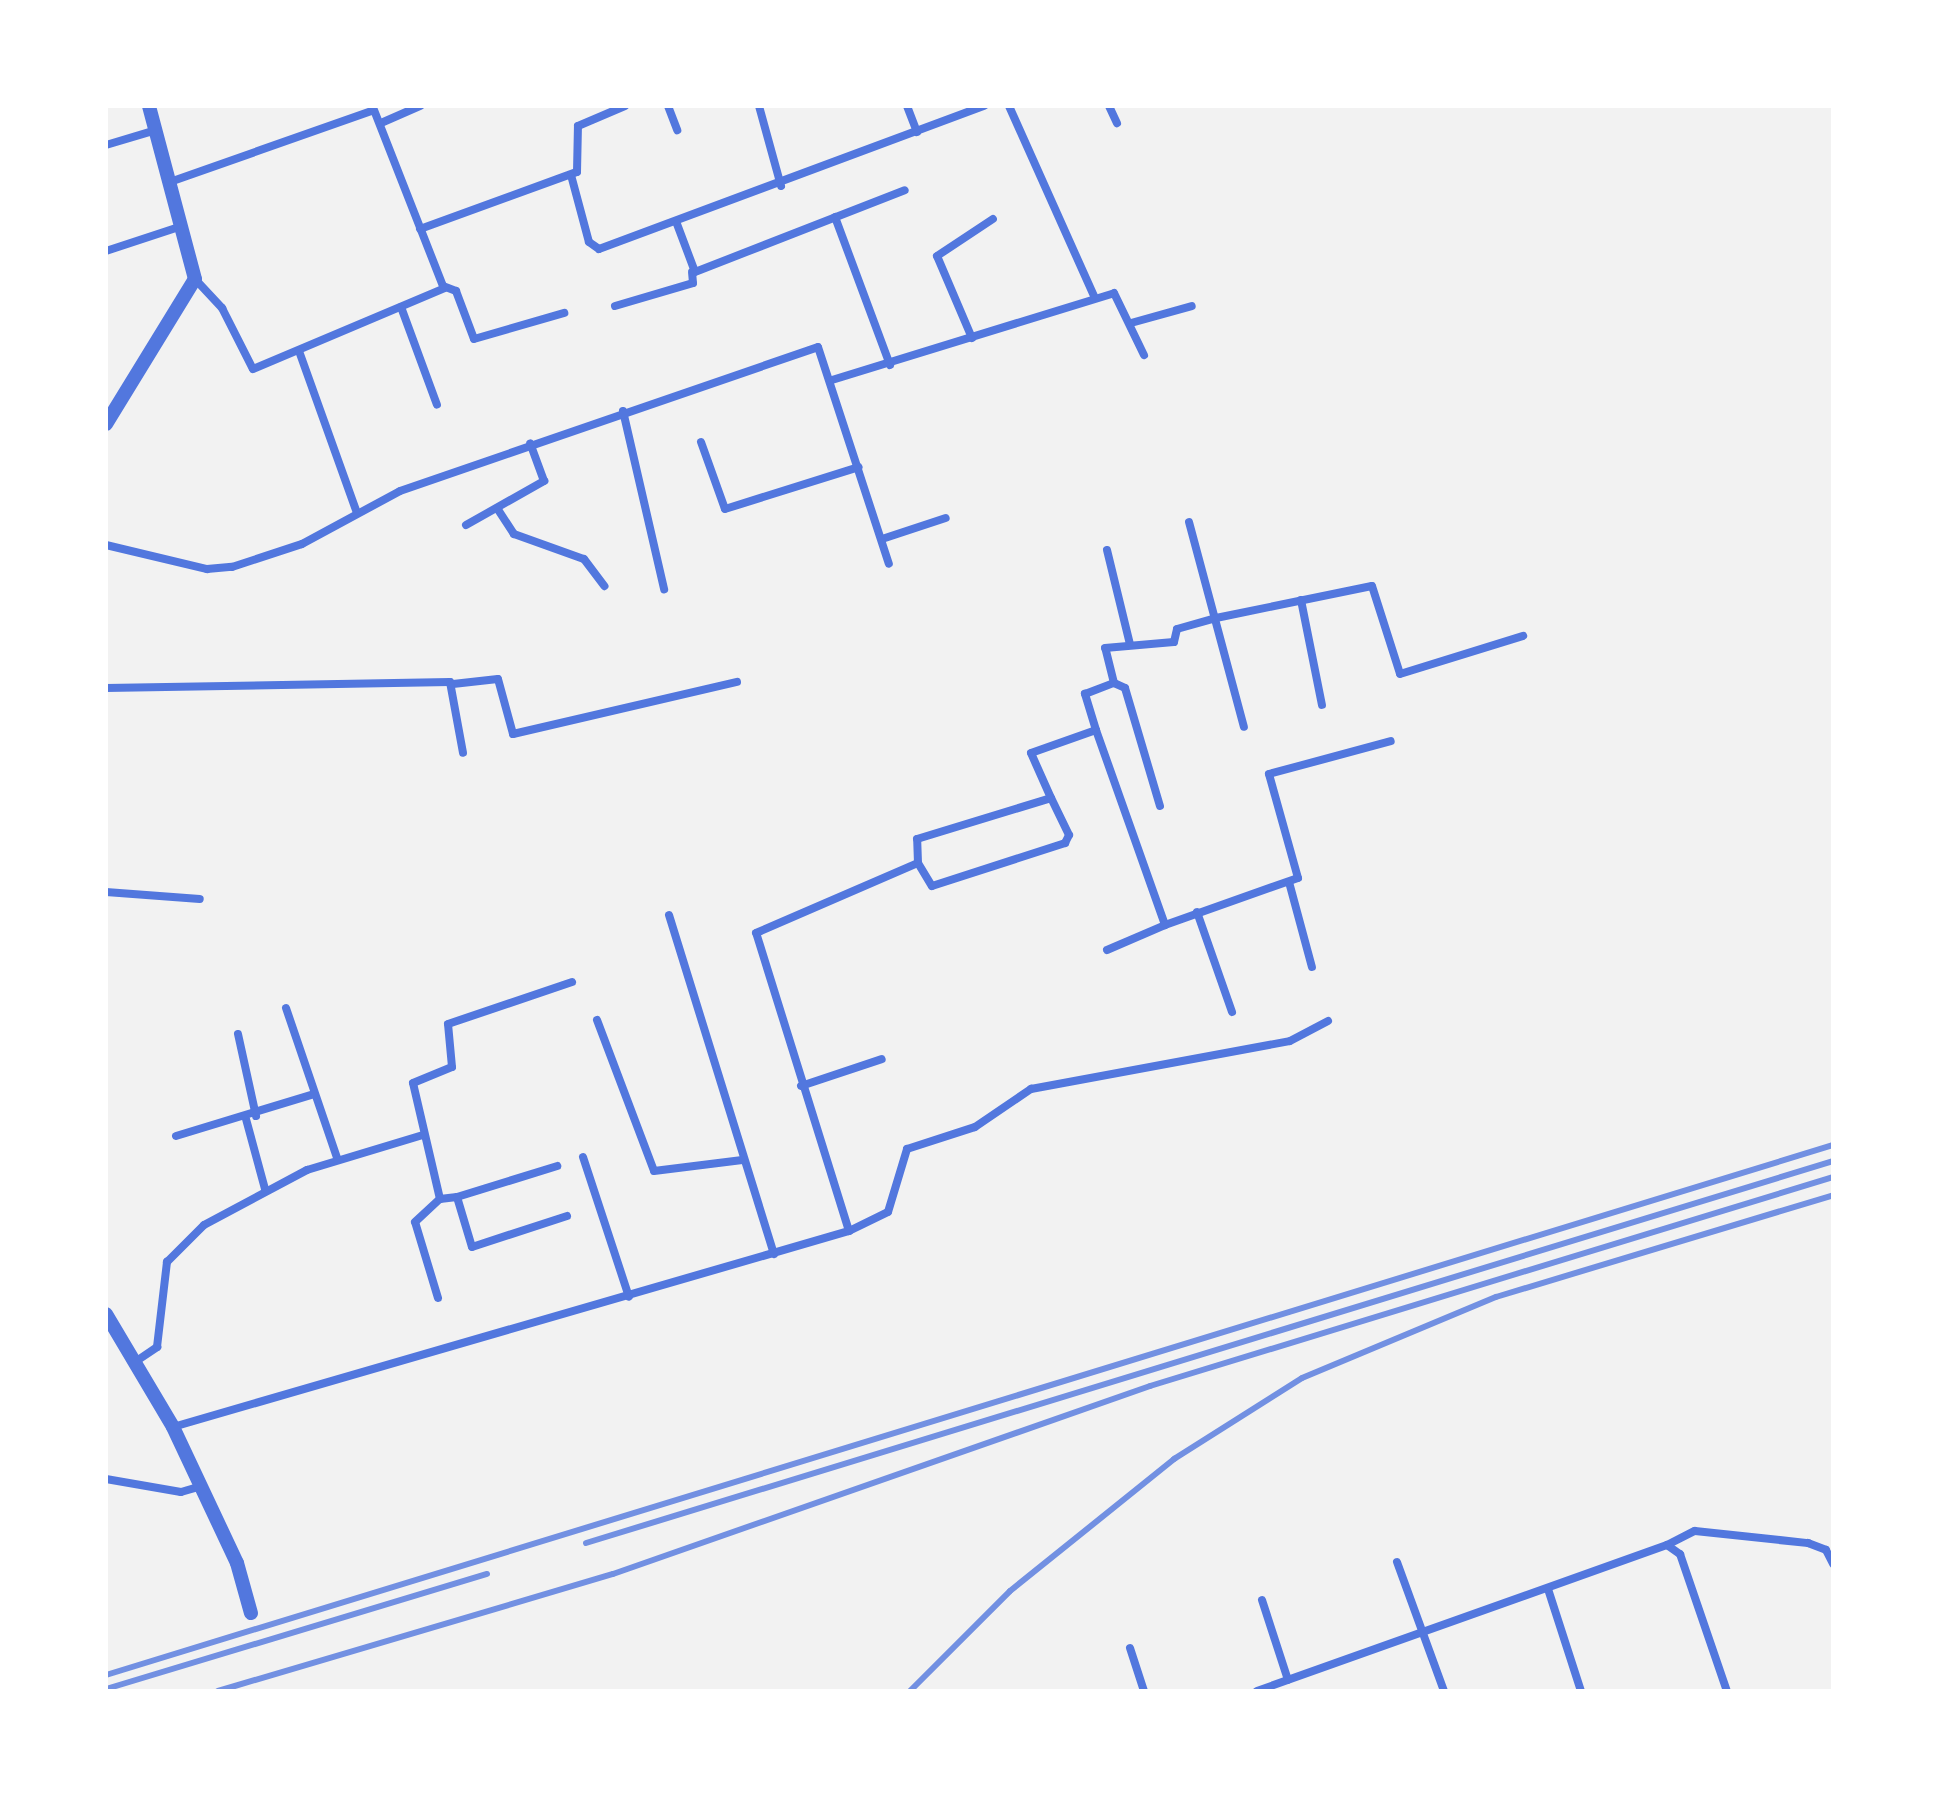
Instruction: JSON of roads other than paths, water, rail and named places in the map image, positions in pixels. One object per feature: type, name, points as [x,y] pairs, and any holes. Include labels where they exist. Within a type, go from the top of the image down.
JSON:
[{"type":"street","points":[[149,106],[195,279],[222,308],[253,369],[445,288],[455,288],[476,340],[564,313]]},
{"type":"street","points":[[381,123],[420,106]]},
{"type":"street","points":[[420,229],[571,175],[582,166],[575,129],[598,110],[625,106]]},
{"type":"street","points":[[668,106],[677,130]]},
{"type":"street","points":[[759,106],[781,186]]},
{"type":"street","points":[[907,106],[917,132]]},
{"type":"street","points":[[571,175],[596,249],[677,224],[781,186],[984,106]]},
{"type":"street","points":[[1009,106],[1095,298]]},
{"type":"street","points":[[1109,106],[1117,123]]},
{"type":"street","points":[[167,183],[369,110],[381,123],[445,288]]},
{"type":"street","points":[[106,145],[156,130]]},
{"type":"street","points":[[692,272],[905,190]]},
{"type":"street","points":[[835,217],[890,365]]},
{"type":"street","points":[[972,338],[937,256],[993,219]]},
{"type":"street","points":[[615,306],[693,283],[677,224]]},
{"type":"street","points":[[106,251],[183,226]]},
{"type":"street","points":[[106,424],[173,325],[195,279]]},
{"type":"street","points":[[832,380],[890,365],[1117,293],[1144,355]]},
{"type":"street","points":[[1131,323],[1192,306]]},
{"type":"street","points":[[401,307],[437,405]]},
{"type":"street","points":[[106,545],[219,570],[302,544],[357,513],[530,443],[818,347],[832,380],[889,564]]},
{"type":"street","points":[[299,351],[357,513]]},
{"type":"street","points":[[623,411],[664,589]]},
{"type":"street","points":[[701,442],[725,509],[859,467]]},
{"type":"street","points":[[466,525],[544,481],[530,443]]},
{"type":"street","points":[[497,508],[514,534],[584,559],[604,586]]},
{"type":"street","points":[[882,539],[946,518]]},
{"type":"street","points":[[1189,522],[1244,727]]},
{"type":"street","points":[[1107,550],[1130,644]]},
{"type":"street","points":[[1114,683],[1105,648],[1174,642],[1177,629],[1216,618],[1374,587],[1400,674],[1523,636]]},
{"type":"street","points":[[1301,600],[1322,705]]},
{"type":"street","points":[[106,688],[453,684],[498,679],[513,734],[737,682]]},
{"type":"street","points":[[1160,806],[1125,688],[1114,683],[1085,692],[1165,925]]},
{"type":"street","points":[[453,684],[463,753]]},
{"type":"street","points":[[1051,798],[917,839],[918,863],[932,886],[1065,843],[1069,835],[1031,753],[1096,730]]},
{"type":"street","points":[[1107,950],[1197,912],[1289,882],[1298,874],[1269,774],[1391,741]]},
{"type":"street","points":[[849,1231],[755,940],[759,928],[918,863]]},
{"type":"street","points":[[1289,882],[1312,967]]},
{"type":"street","points":[[106,892],[200,899]]},
{"type":"street","points":[[1197,912],[1232,1012]]},
{"type":"street","points":[[669,915],[742,1160],[774,1254]]},
{"type":"street","points":[[440,1199],[413,1083],[452,1067],[448,1024],[572,982]]},
{"type":"street","points":[[286,1008],[337,1158]]},
{"type":"street","points":[[597,1020],[654,1171],[742,1160]]},
{"type":"street","points":[[173,1427],[849,1231],[888,1212],[907,1149],[975,1127],[1031,1089],[1290,1041],[1328,1021]]},
{"type":"street","points":[[238,1034],[256,1116]]},
{"type":"street","points":[[801,1086],[882,1059]]},
{"type":"street","points":[[176,1136],[256,1116],[314,1094]]},
{"type":"street","points":[[246,1119],[265,1189]]},
{"type":"street","points":[[135,1362],[157,1347],[163,1272],[177,1248],[265,1189],[337,1158],[423,1135]]},
{"type":"street","points":[[583,1157],[629,1297]]},
{"type":"street","points":[[438,1298],[415,1222],[440,1199],[457,1197],[557,1166]]},
{"type":"street","points":[[457,1197],[472,1247],[567,1216]]},
{"type":"street","points":[[106,1314],[173,1427],[202,1486],[251,1613]]},
{"type":"street","points":[[106,1479],[181,1492],[202,1486]]},
{"type":"street","points":[[1257,1691],[1548,1589],[1667,1545],[1695,1531],[1808,1543],[1826,1550],[1833,1564]]},
{"type":"street","points":[[1667,1545],[1680,1554],[1727,1691]]},
{"type":"street","points":[[1397,1562],[1444,1691]]},
{"type":"street","points":[[1548,1589],[1581,1691]]},
{"type":"street","points":[[1262,1600],[1288,1680]]},
{"type":"street","points":[[1130,1648],[1144,1691]]},
{"type":"railway","points":[[106,1675],[1833,1145]]},
{"type":"railway","points":[[586,1543],[1833,1161]]},
{"type":"railway","points":[[218,1691],[613,1574],[1150,1386],[1833,1177]]},
{"type":"railway","points":[[910,1691],[1010,1591],[1174,1459],[1302,1378],[1496,1297],[1833,1195]]},
{"type":"railway","points":[[106,1689],[487,1574]]}]
